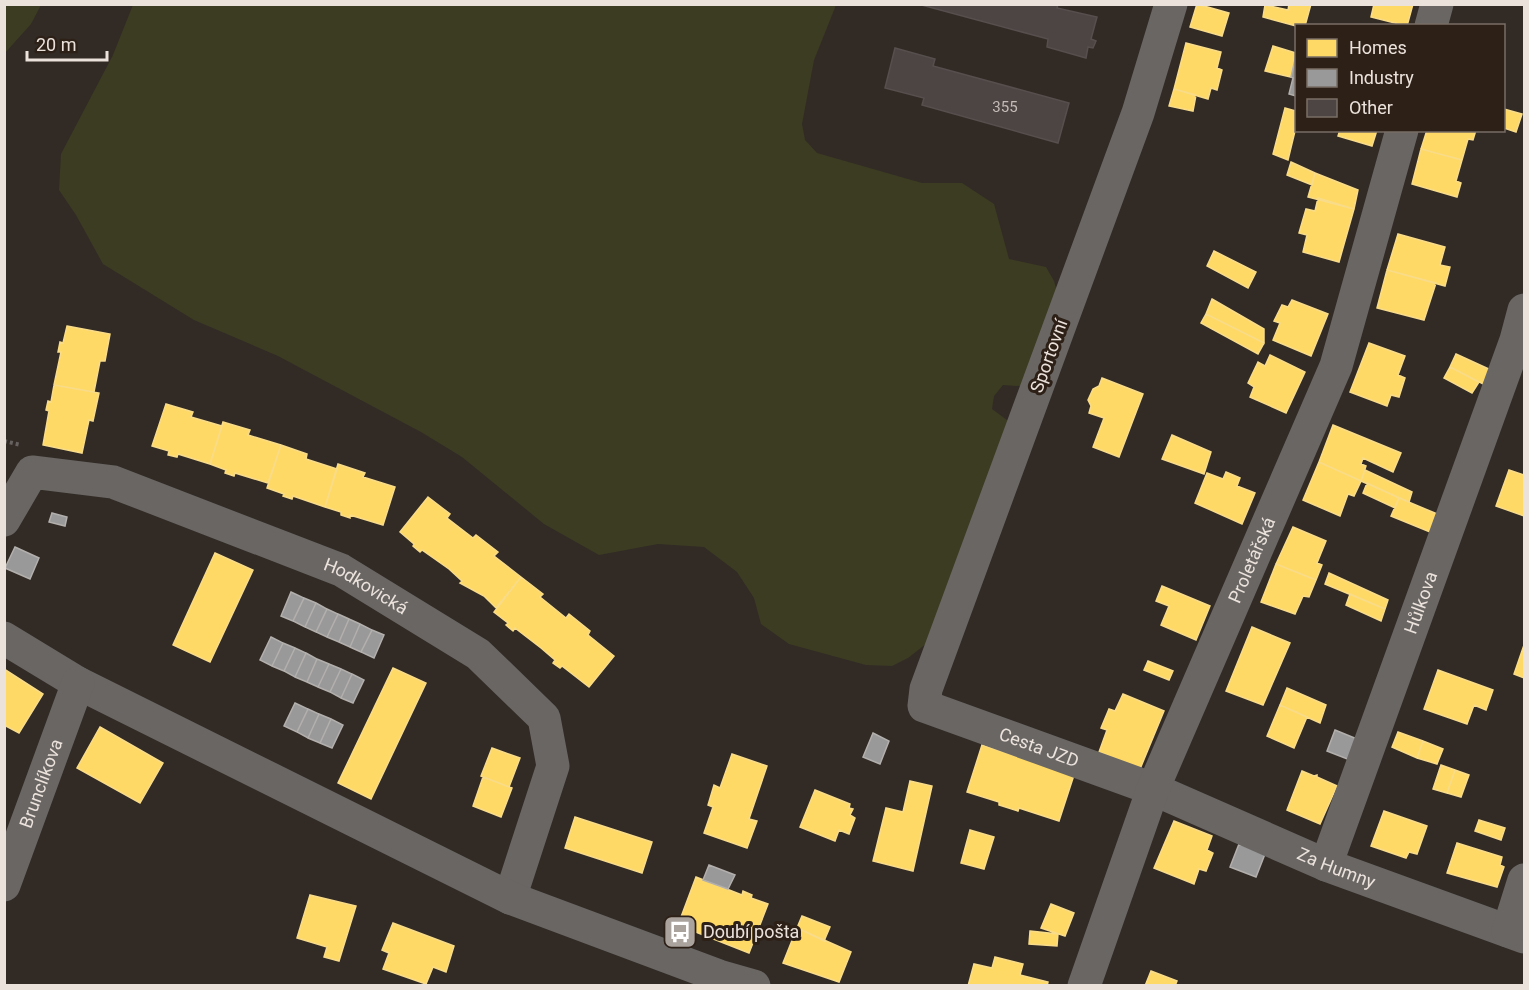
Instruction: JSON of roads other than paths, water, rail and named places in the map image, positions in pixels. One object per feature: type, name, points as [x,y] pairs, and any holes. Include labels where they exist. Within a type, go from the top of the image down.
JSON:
[{"type":"street","name":"Sportovní","points":[[924,706],[926,689],[1138,113],[1171,4]]},
{"type":"street","points":[[1432,24],[1437,4]]},
{"type":"street","name":"Proletářská","points":[[1084,986],[1153,789],[1336,366],[1401,132]]},
{"type":"street","name":"Hůlkova","points":[[1326,865],[1522,331]]},
{"type":"street","name":"Hodkovická","points":[[4,520],[32,472],[113,482],[341,570],[478,654],[544,718],[553,766],[510,898]]},
{"type":"street","points":[[4,638],[78,683],[510,898],[718,981],[754,986]]},
{"type":"street","name":"Brunclíkova","points":[[4,885],[78,683]]},
{"type":"street","name":"Cesta JZD","points":[[924,706],[1153,789]]},
{"type":"street","name":"Za Humny","points":[[1153,789],[1326,865],[1516,934]]},
{"type":"street","points":[[1516,934],[1524,880]]},
{"type":"place","name":"Doubí pošta","points":[[680,932]]}]
